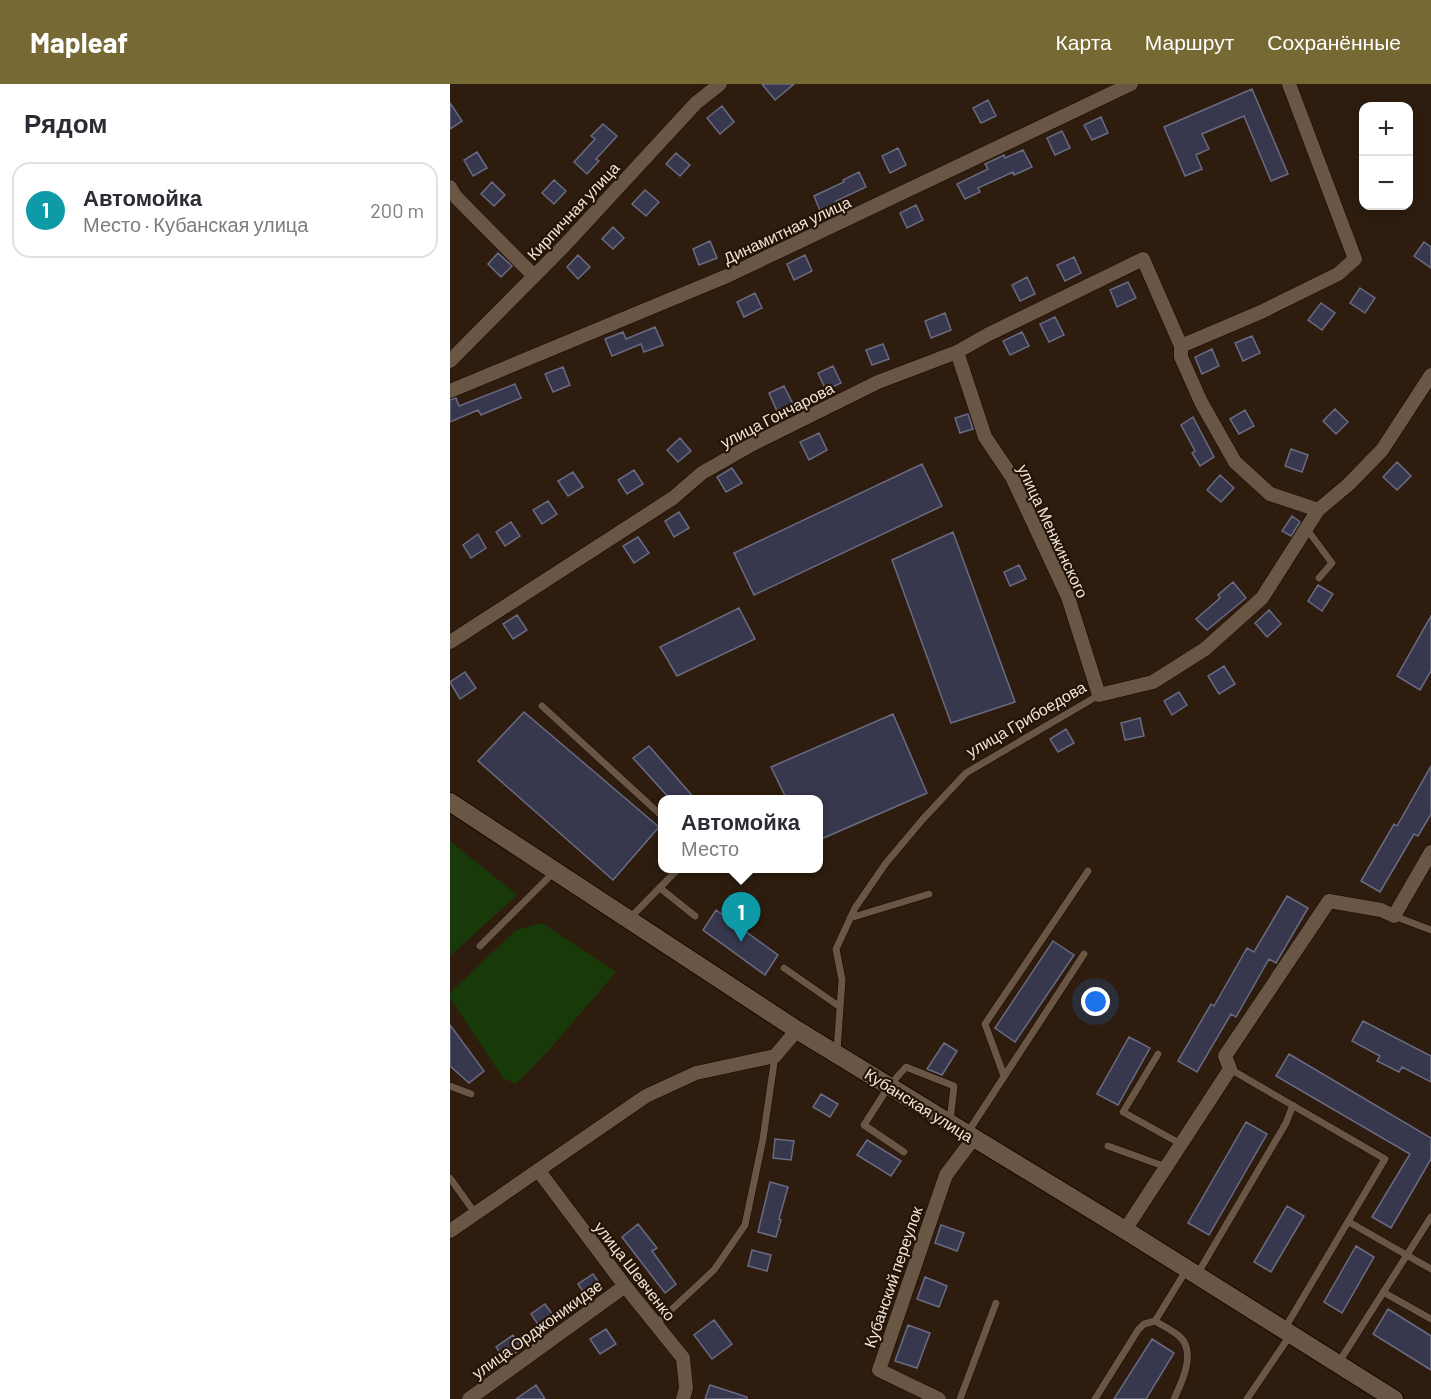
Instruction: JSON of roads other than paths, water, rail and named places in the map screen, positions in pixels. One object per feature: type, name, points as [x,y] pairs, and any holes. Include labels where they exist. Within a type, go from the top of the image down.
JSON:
[{"type":"street","name":"Кирпичная улица","points":[[450,360],[534,276],[696,103],[720,84]]},
{"type":"street","name":"Динамитная улица","points":[[450,391],[727,276],[1131,84]]},
{"type":"street","points":[[1288,84],[1355,259],[1338,274],[1271,308],[1181,346],[1180,357],[1201,402],[1235,462],[1270,494],[1318,510]]},
{"type":"street","points":[[450,187],[456,197],[534,276]]},
{"type":"street","name":"улица Гончарова","points":[[450,642],[673,498],[702,474],[751,445],[878,382],[957,352],[1143,259],[1181,346]]},
{"type":"street","name":"улица Менжинского","points":[[957,352],[985,437],[1012,477],[1068,597],[1099,695]]},
{"type":"street","name":"улица Грибоедова","points":[[1099,695],[1153,682],[1205,649],[1262,597],[1318,510],[1349,484],[1382,450],[1431,375]]},
{"type":"street","name":"Кубанская улица","points":[[450,802],[798,1030],[1125,1230],[1394,1399]]},
{"type":"street","points":[[1125,1230],[1230,1069],[1226,1056],[1329,901],[1381,910],[1394,916],[1431,852]]},
{"type":"street","points":[[450,1231],[646,1096],[696,1073],[775,1056],[798,1030]]},
{"type":"street","name":"Кубанский переулок","points":[[939,1399],[879,1370],[946,1175],[970,1136]]},
{"type":"street","name":"улица Шевченко","points":[[538,1170],[625,1286],[683,1358],[686,1388],[684,1399]]},
{"type":"street","name":"улица Орджоникидзе","points":[[469,1399],[625,1286]]},
{"type":"lane","points":[[1306,528],[1332,563],[1319,578]]},
{"type":"lane","name":"улица Грибоедова","points":[[837,1054],[842,980],[836,949],[855,908],[886,863],[966,773],[1099,695]]},
{"type":"lane","points":[[542,706],[658,812]]},
{"type":"lane","points":[[1004,1076],[985,1024],[1088,871]]},
{"type":"lane","points":[[480,946],[555,872]]},
{"type":"lane","points":[[628,920],[674,873]]},
{"type":"lane","points":[[660,888],[695,916]]},
{"type":"lane","points":[[850,918],[929,894]]},
{"type":"lane","points":[[1394,916],[1431,930]]},
{"type":"lane","points":[[970,1136],[1004,1076],[1084,954]]},
{"type":"lane","points":[[784,968],[840,1007]]},
{"type":"lane","points":[[1158,1054],[1123,1112],[1181,1144]]},
{"type":"lane","points":[[656,1324],[714,1270],[745,1225],[775,1056]]},
{"type":"lane","points":[[904,1152],[864,1125],[889,1086],[906,1067],[954,1086],[950,1124]]},
{"type":"lane","points":[[1230,1069],[1385,1159],[1247,1399]]},
{"type":"lane","points":[[450,1086],[471,1094]]},
{"type":"lane","points":[[1095,1399],[1138,1330],[1144,1324],[1155,1321],[1192,1272],[1286,1123],[1293,1105]]},
{"type":"lane","points":[[1108,1146],[1166,1167]]},
{"type":"lane","points":[[450,1178],[475,1214]]},
{"type":"lane","points":[[1337,1364],[1431,1217]]},
{"type":"lane","points":[[1349,1222],[1431,1269]]},
{"type":"lane","points":[[1383,1292],[1431,1319]]},
{"type":"lane","points":[[960,1399],[996,1303]]},
{"type":"lane","points":[[1155,1321],[1180,1337],[1187,1350],[1185,1369],[1174,1399]]},
{"type":"place","name":"Автомойка","points":[[741,942]]}]
